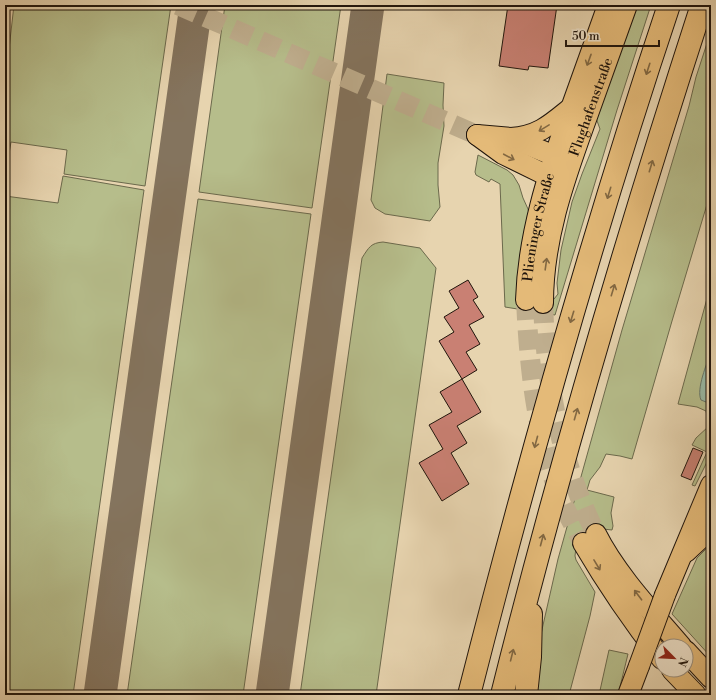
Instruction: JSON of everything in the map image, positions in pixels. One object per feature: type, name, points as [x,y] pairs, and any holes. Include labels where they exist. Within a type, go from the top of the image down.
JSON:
[{"type":"highway","points":[[469,695],[520,502],[566,338],[617,168],[669,5]]},
{"type":"highway","points":[[502,695],[575,419],[654,156],[702,5]]},
{"type":"highway","points":[[526,695],[530,652],[532,577]]},
{"type":"main road","name":"Flughafenstraße","points":[[563,159],[572,106],[608,5]]},
{"type":"main road","name":"Flughafenstraße","points":[[563,159],[627,5]]},
{"type":"main road","points":[[556,180],[503,154],[477,135],[511,138],[527,136],[551,124],[572,106]]},
{"type":"main road","points":[[511,138],[563,159]]},
{"type":"main road","name":"Plieninger Straße","points":[[535,302],[527,280],[531,246],[540,202],[556,180],[563,159]]},
{"type":"main road","points":[[628,695],[680,558],[707,508],[711,485]]},
{"type":"main road","points":[[680,558],[702,537],[711,531]]},
{"type":"main road","points":[[654,649],[610,588],[590,539],[610,558],[643,602],[674,638]]},
{"type":"main road","points":[[694,660],[711,678]]},
{"type":"main road","points":[[680,678],[696,695]]},
{"type":"shaded area","points":[[14,5],[171,5],[145,186],[64,174],[67,150],[11,142],[7,166],[5,166],[5,56],[9,49]]},
{"type":"shaded area","points":[[225,5],[341,5],[312,208],[199,192]]},
{"type":"shaded area","points":[[634,5],[651,5],[617,110],[555,315],[505,307],[500,184],[491,179],[489,182],[476,175],[475,172],[478,155],[507,170],[513,175],[519,185],[528,209],[548,303],[558,294],[557,283],[561,250],[572,202],[600,129],[596,118]]},
{"type":"shaded area","points":[[711,31],[711,191],[632,459],[606,454],[600,467],[590,480],[587,490],[614,497],[611,513],[613,526],[612,530],[603,529],[576,547],[576,560],[595,592],[569,695],[534,695],[541,634],[558,559],[622,330],[689,106],[696,77]]},
{"type":"shaded area","points":[[387,74],[444,83],[444,126],[438,163],[440,207],[430,221],[385,214],[375,208],[371,200]]},
{"type":"shaded area","points":[[63,176],[144,190],[73,695],[5,695],[5,196],[58,203]]},
{"type":"shaded area","points":[[198,199],[311,214],[243,695],[127,695]]},
{"type":"shaded area","points":[[383,242],[420,248],[436,268],[376,695],[300,695],[362,258],[371,246],[376,243]]},
{"type":"shaded area","points":[[711,284],[711,454],[695,486],[692,485],[707,452],[692,445],[696,438],[709,426],[706,411],[697,407],[678,404]]},
{"type":"shaded area","points":[[711,352],[711,401],[706,402],[701,400],[700,389]]},
{"type":"shaded area","points":[[711,544],[711,657],[672,614],[697,558]]},
{"type":"shaded area","points":[[609,650],[628,654],[618,695],[599,695]]},
{"type":"building","points":[[508,5],[557,5],[548,68],[529,66],[528,70],[499,66]]},
{"type":"building","points":[[468,280],[478,297],[473,300],[484,317],[469,325],[480,344],[466,352],[477,370],[462,379],[439,341],[454,332],[444,317],[459,308],[449,291]]},
{"type":"building","points":[[462,379],[481,412],[457,426],[467,443],[451,453],[469,484],[442,501],[419,463],[443,449],[429,425],[452,412],[440,392]]},
{"type":"building","points":[[693,448],[703,452],[691,480],[681,476]]},
{"type":"taxiway","points":[[100,695],[196,5]]},
{"type":"taxiway","points":[[272,695],[368,5]]},
{"type":"tunnel","points":[[178,5],[477,135]]},
{"type":"tunnel","points":[[526,300],[529,349],[539,423],[551,471],[561,500],[583,543]]},
{"type":"tunnel","points":[[543,303],[547,363],[557,422],[573,478],[596,534]]}]
